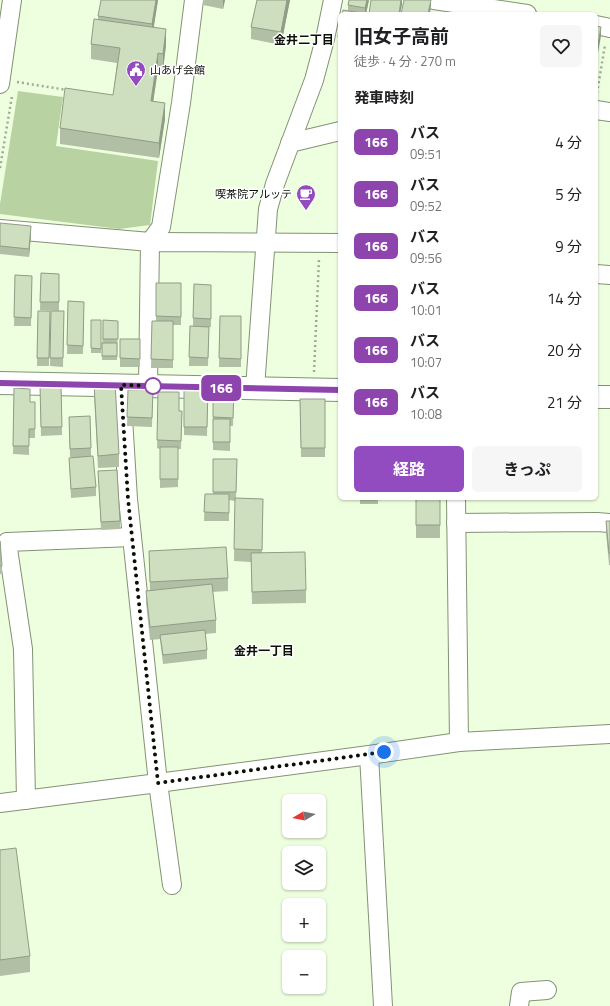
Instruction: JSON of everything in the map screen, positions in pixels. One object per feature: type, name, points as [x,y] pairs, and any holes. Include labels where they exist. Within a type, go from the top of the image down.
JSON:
[{"type":"main road","points":[[0,383],[338,390]]},
{"type":"main road","points":[[598,397],[610,397]]},
{"type":"street","points":[[7,83],[12,0]]},
{"type":"street","points":[[148,386],[150,242],[161,227],[181,103],[194,0]]},
{"type":"street","points":[[255,388],[268,209],[274,184],[314,80],[325,39],[332,0]]},
{"type":"street","points":[[434,0],[501,8],[518,12]]},
{"type":"street","points":[[598,110],[610,112]]},
{"type":"street","points":[[290,144],[338,132]]},
{"type":"street","points":[[0,229],[150,242],[338,243]]},
{"type":"street","points":[[598,274],[610,275]]},
{"type":"street","points":[[121,385],[128,499],[158,783],[172,885]]},
{"type":"street","points":[[456,500],[459,742]]},
{"type":"street","points":[[456,523],[610,523]]},
{"type":"street","points":[[26,800],[23,649],[4,542],[132,537]]},
{"type":"street","points":[[0,803],[459,742],[610,734]]},
{"type":"street","points":[[369,755],[383,1006]]},
{"type":"street","points":[[519,1006],[521,992],[547,990]]},
{"type":"path","points":[[598,81],[605,27]]},
{"type":"path","points":[[7,83],[67,90]]},
{"type":"path","points":[[314,373],[320,243]]},
{"type":"green space","points":[[18,91],[63,97],[56,146],[158,161],[150,225],[119,229],[0,214],[0,204]]},
{"type":"building","points":[[101,0],[156,0],[152,24],[98,16]]},
{"type":"building","points":[[257,0],[287,0],[281,32],[251,27]]},
{"type":"building","points":[[349,0],[367,0],[365,8],[348,5]]},
{"type":"building","points":[[371,0],[401,0],[399,12],[369,12]]},
{"type":"building","points":[[404,0],[431,0],[428,12],[401,12]]},
{"type":"building","points":[[343,10],[355,12],[342,12]]},
{"type":"building","name":"山あげ会館","points":[[94,19],[166,29],[163,54],[158,53],[151,101],[165,103],[159,143],[60,128],[65,88],[113,95],[120,48],[91,44]]},
{"type":"building","points":[[598,26],[601,27],[598,44]]},
{"type":"building","points":[[0,223],[31,226],[29,249],[0,246]]},
{"type":"building","points":[[41,273],[59,274],[59,302],[40,302]]},
{"type":"building","points":[[15,275],[32,276],[31,318],[14,317]]},
{"type":"building","points":[[156,283],[181,283],[181,317],[156,316]]},
{"type":"building","points":[[194,284],[211,285],[211,319],[193,318]]},
{"type":"building","points":[[68,301],[84,302],[83,346],[67,345]]},
{"type":"building","points":[[38,311],[50,311],[49,358],[37,358]]},
{"type":"building","points":[[51,311],[64,311],[63,358],[50,358]]},
{"type":"building","points":[[220,316],[241,316],[241,359],[219,358]]},
{"type":"building","points":[[91,320],[101,320],[101,349],[91,348]]},
{"type":"building","points":[[103,320],[118,321],[118,339],[103,339]]},
{"type":"building","points":[[152,321],[173,321],[173,360],[151,359]]},
{"type":"building","points":[[190,326],[209,327],[208,358],[189,357]]},
{"type":"building","points":[[120,339],[140,339],[140,359],[120,358]]},
{"type":"building","points":[[102,343],[117,343],[117,356],[102,356]]},
{"type":"building","points":[[115,382],[119,454],[98,456],[94,383]]},
{"type":"building","points":[[40,386],[61,386],[62,427],[41,427]]},
{"type":"building","points":[[213,387],[234,388],[233,418],[213,417]]},
{"type":"building","points":[[14,388],[30,389],[30,402],[35,402],[35,429],[29,429],[29,446],[13,446]]},
{"type":"building","points":[[184,388],[208,388],[207,427],[184,427]]},
{"type":"building","points":[[128,390],[153,390],[152,418],[127,417]]},
{"type":"building","points":[[158,392],[179,392],[179,411],[182,411],[181,441],[157,440]]},
{"type":"building","points":[[300,399],[325,399],[325,448],[301,448]]},
{"type":"building","points":[[90,416],[91,448],[70,449],[69,417]]},
{"type":"building","points":[[213,419],[230,419],[230,442],[213,442]]},
{"type":"building","points":[[160,447],[178,447],[178,479],[160,479]]},
{"type":"building","points":[[93,456],[96,487],[71,489],[69,458]]},
{"type":"building","points":[[213,459],[237,459],[236,492],[213,492]]},
{"type":"building","points":[[117,470],[120,521],[101,522],[98,471]]},
{"type":"building","points":[[205,494],[229,494],[229,513],[204,512]]},
{"type":"building","points":[[235,498],[263,499],[262,550],[234,549]]},
{"type":"building","points":[[416,500],[440,500],[440,525],[416,525]]},
{"type":"building","points":[[606,521],[610,521],[610,553],[609,553]]},
{"type":"building","points":[[0,541],[2,566],[0,566]]},
{"type":"building","points":[[226,547],[228,578],[150,582],[149,551]]},
{"type":"building","points":[[305,552],[306,590],[252,592],[251,553]]},
{"type":"building","points":[[212,584],[216,620],[150,627],[146,591]]},
{"type":"building","points":[[205,630],[207,650],[163,655],[160,635]]},
{"type":"building","points":[[16,848],[30,956],[0,960],[0,850]]},
{"type":"bus line","name":"166","points":[[0,383],[338,390]]},
{"type":"place","name":"山あげ会館","points":[[136,87]]},
{"type":"place","name":"喫茶院アルッテ","points":[[306,211]]},
{"type":"district","name":"金井二丁目","points":[[304,40]]},
{"type":"district","name":"金井一丁目","points":[[264,651]]},
{"type":"route","points":[[153,386],[121,385],[128,499],[158,783],[384,752]]}]
